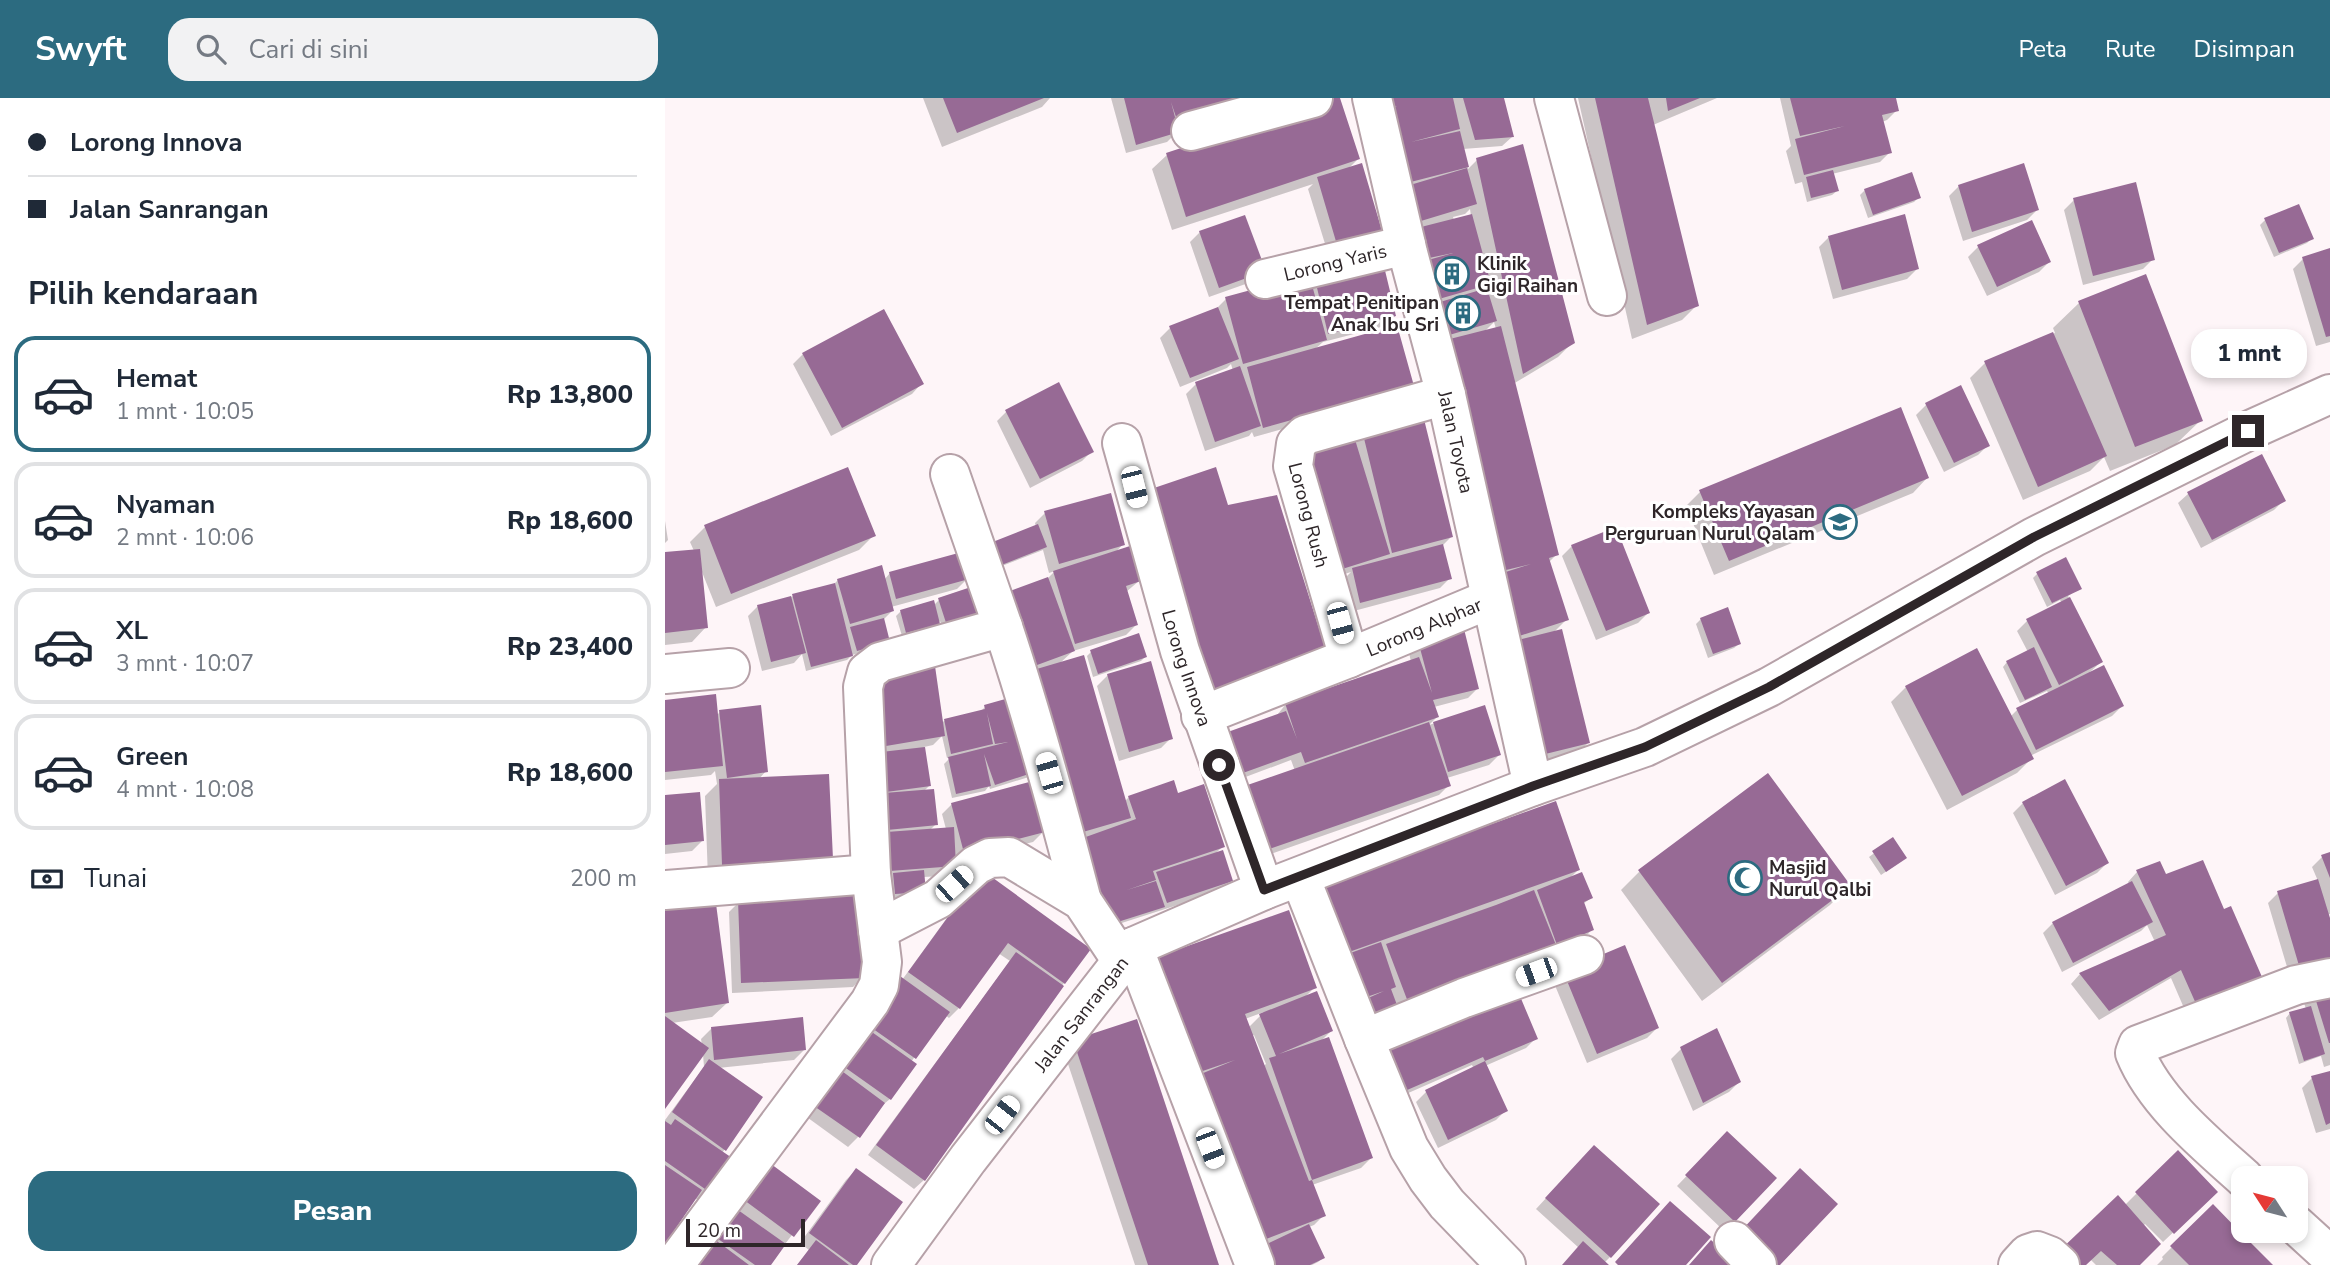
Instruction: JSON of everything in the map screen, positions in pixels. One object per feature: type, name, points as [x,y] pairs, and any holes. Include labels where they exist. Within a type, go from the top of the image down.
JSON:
[{"type":"street","points":[[1191,131],[1313,98]]},
{"type":"street","name":"Jalan Toyota","points":[[1372,98],[1406,245],[1446,395],[1533,786]]},
{"type":"street","points":[[1554,98],[1607,296]]},
{"type":"street","name":"Lorong Yaris","points":[[1265,279],[1406,245]]},
{"type":"street","name":"Jalan Sanrangan","points":[[891,1265],[968,1159],[1128,954],[1264,890],[1533,786],[1645,747],[1769,687],[2034,537],[2248,431],[2330,394]]},
{"type":"street","name":"Lorong Rush","points":[[1349,659],[1293,466],[1296,444],[1305,435],[1446,395]]},
{"type":"street","name":"Lorong Innova","points":[[1122,443],[1145,531],[1201,716],[1264,890]]},
{"type":"street","points":[[950,474],[1003,627],[1049,773],[1082,901]]},
{"type":"street","name":"Lorong Alphar","points":[[1201,716],[1349,659],[1490,599]]},
{"type":"street","points":[[674,1265],[870,1002],[879,985],[882,962],[871,874],[863,687],[867,672],[880,663],[1003,627]]},
{"type":"street","points":[[665,674],[730,668]]},
{"type":"street","points":[[879,930],[938,899],[976,865],[991,858],[1009,857],[1082,901],[1128,954],[1255,1265]]},
{"type":"street","points":[[665,890],[871,874]]},
{"type":"street","points":[[1300,877],[1409,1148],[1447,1204],[1506,1265]]},
{"type":"street","points":[[1363,1039],[1464,998],[1584,956]]},
{"type":"street","points":[[2231,1166],[2163,1100],[2140,1066],[2135,1053],[2138,1045],[2145,1040],[2296,985],[2330,978]]},
{"type":"street","points":[[2308,1236],[2330,1256]]},
{"type":"street","points":[[2018,1265],[2028,1254],[2037,1251],[2050,1256],[2060,1265]]},
{"type":"building","points":[[943,98],[1044,98],[957,133]]},
{"type":"building","points":[[1124,98],[1239,99],[1176,117],[1171,102],[1179,132],[1136,145]]},
{"type":"building","points":[[1332,98],[1340,98],[1360,159],[1186,217],[1166,153]]},
{"type":"building","points":[[1381,98],[1453,98],[1460,129],[1411,142],[1460,131],[1469,167],[1399,185],[1386,109],[1397,106],[1384,108]]},
{"type":"building","points":[[1463,98],[1504,98],[1514,137],[1475,140]]},
{"type":"building","points":[[1595,98],[1648,98],[1699,306],[1647,325]]},
{"type":"building","points":[[1666,98],[1700,98],[1668,111]]},
{"type":"building","points":[[1790,98],[1896,98],[1899,111],[1882,115],[1892,153],[1804,175],[1795,139],[1845,126],[1800,136]]},
{"type":"building","points":[[1523,144],[1575,343],[1523,374],[1476,158]]},
{"type":"building","points":[[1362,163],[1385,241],[1340,255],[1317,177]]},
{"type":"building","points":[[2024,163],[2039,210],[1972,232],[1958,185]]},
{"type":"building","points":[[1467,168],[1477,204],[1411,224],[1400,188]]},
{"type":"building","points":[[1833,170],[1839,191],[1811,198],[1806,177]]},
{"type":"building","points":[[1912,172],[1921,198],[1873,215],[1864,189]]},
{"type":"building","points":[[2136,182],[2155,260],[2093,276],[2073,198]]},
{"type":"building","points":[[2299,204],[2314,239],[2279,253],[2264,218]]},
{"type":"building","name":"Klinik Gigi Raihan","points":[[1472,214],[1491,284],[1425,303],[1414,264],[1453,253],[1429,258],[1421,227]]},
{"type":"building","points":[[1905,214],[1919,269],[1842,290],[1828,236]]},
{"type":"building","points":[[1245,215],[1266,271],[1219,288],[1199,231]]},
{"type":"building","points":[[2032,220],[2051,262],[1997,287],[1977,245]]},
{"type":"building","points":[[2330,248],[2330,336],[2326,337],[2302,257]]},
{"type":"building","points":[[1381,254],[1396,316],[1328,334],[1313,271]]},
{"type":"building","points":[[1309,274],[1327,340],[1243,364],[1225,297]]},
{"type":"building","points":[[2146,274],[2203,421],[2135,447],[2078,301]]},
{"type":"building","name":"Tempat Penitipan Anak Ibu Sri","points":[[1487,288],[1497,321],[1439,338],[1430,305]]},
{"type":"building","points":[[1218,307],[1239,359],[1190,378],[1169,326]]},
{"type":"building","points":[[884,309],[924,384],[842,428],[802,353]]},
{"type":"building","points":[[1397,325],[1414,386],[1263,428],[1247,367]]},
{"type":"building","points":[[1501,326],[1559,555],[1549,558],[1569,620],[1507,640],[1487,578],[1531,564],[1506,570],[1438,342]]},
{"type":"building","points":[[2053,332],[2107,456],[2038,487],[1984,361]]},
{"type":"building","points":[[1240,366],[1261,426],[1215,442],[1195,382]]},
{"type":"building","points":[[1059,382],[1094,452],[1040,479],[1005,410]]},
{"type":"building","points":[[1961,385],[1990,446],[1954,463],[1925,403]]},
{"type":"building","points":[[1901,407],[1929,478],[1729,561],[1699,490]]},
{"type":"building","points":[[1422,411],[1453,537],[1392,553],[1361,426]]},
{"type":"building","points":[[1353,433],[1390,554],[1339,570],[1302,449]]},
{"type":"building","points":[[2262,454],[2286,501],[2212,540],[2187,492]]},
{"type":"building","points":[[848,467],[876,536],[731,594],[704,525]]},
{"type":"building","points":[[1216,467],[1228,505],[1277,495],[1328,657],[1202,697],[1162,574],[1166,527],[1154,488]]},
{"type":"building","points":[[1111,493],[1125,545],[1059,564],[1044,511]]},
{"type":"building","points":[[1038,524],[1047,547],[994,568],[985,545]]},
{"type":"building","points":[[1616,527],[1650,613],[1606,631],[1571,545]]},
{"type":"building","points":[[1443,544],[1452,579],[1360,603],[1352,568]]},
{"type":"building","points":[[1130,546],[1141,581],[1126,586],[1138,625],[1075,644],[1053,571]]},
{"type":"building","points":[[700,549],[708,628],[665,633],[665,552]]},
{"type":"building","points":[[962,552],[969,579],[896,599],[889,572]]},
{"type":"building","points":[[2066,557],[2082,589],[2052,603],[2036,572]]},
{"type":"building","points":[[882,565],[894,611],[850,624],[837,579]]},
{"type":"building","points":[[1048,577],[1075,651],[1029,668],[1002,594]]},
{"type":"building","points":[[835,583],[853,656],[811,667],[792,594]]},
{"type":"building","points":[[980,584],[990,614],[948,629],[938,598]]},
{"type":"building","points":[[791,596],[806,653],[771,662],[757,605]]},
{"type":"building","points":[[2070,597],[2103,662],[2059,685],[2026,619]]},
{"type":"building","points":[[934,600],[940,624],[906,633],[900,610]]},
{"type":"building","points":[[1728,607],[1741,644],[1713,654],[1700,618]]},
{"type":"building","points":[[884,618],[890,642],[857,651],[850,627]]},
{"type":"building","points":[[1463,625],[1479,689],[1433,700],[1439,717],[1305,763],[1301,752],[1229,778],[1214,737],[1286,711],[1297,739],[1285,703],[1419,657],[1432,693],[1417,637]]},
{"type":"building","points":[[1562,629],[1590,743],[1529,758],[1502,644]]},
{"type":"building","points":[[1139,633],[1147,657],[1098,674],[1090,650]]},
{"type":"building","points":[[2034,647],[2052,687],[2025,700],[2006,661]]},
{"type":"building","points":[[1977,648],[2034,759],[1962,796],[1905,686]]},
{"type":"building","points":[[1084,655],[1131,818],[1076,834],[1030,671]]},
{"type":"building","points":[[1151,661],[1173,739],[1129,752],[1107,674]]},
{"type":"building","points":[[2104,665],[2124,706],[2036,750],[2016,708]]},
{"type":"building","points":[[935,666],[945,736],[886,746],[875,676]]},
{"type":"building","points":[[716,694],[723,766],[665,772],[665,700]]},
{"type":"building","points":[[1016,696],[1038,771],[995,785],[984,754],[991,786],[956,794],[948,757],[1008,742],[995,744],[987,713],[993,744],[951,754],[944,719],[985,709],[984,705]]},
{"type":"building","points":[[761,705],[768,772],[727,778],[719,710]]},
{"type":"building","points":[[1485,705],[1501,755],[1448,772],[1433,722]]},
{"type":"building","points":[[1429,722],[1451,786],[1258,853],[1236,789]]},
{"type":"building","points":[[925,747],[931,786],[886,792],[881,752]]},
{"type":"building","name":"Masjid Nurul Qalbi","points":[[1768,773],[1851,886],[1722,983],[1638,870]]},
{"type":"building","points":[[829,774],[833,859],[722,865],[719,779]]},
{"type":"building","points":[[2065,779],[2109,863],[2066,886],[2022,802]]},
{"type":"building","points":[[1174,780],[1178,793],[1204,784],[1225,847],[1153,871],[1156,880],[1127,890],[1156,881],[1165,907],[1105,926],[1069,843],[1136,819],[1128,796]]},
{"type":"building","points":[[1033,781],[1045,832],[964,853],[951,803]]},
{"type":"building","points":[[934,789],[938,825],[887,830],[884,793]]},
{"type":"building","points":[[700,792],[704,841],[665,845],[665,795]]},
{"type":"building","points":[[1556,801],[1580,870],[1332,958],[1309,889]]},
{"type":"building","points":[[954,827],[956,866],[876,872],[873,833]]},
{"type":"building","points":[[1893,837],[1907,858],[1886,872],[1872,851]]},
{"type":"building","points":[[1223,850],[1233,881],[1167,903],[1156,872]]},
{"type":"building","points":[[2330,852],[2330,878],[2321,855]]},
{"type":"building","points":[[2203,860],[2224,909],[2231,906],[2262,977],[2197,1006],[2181,970],[2109,1011],[2079,973],[2166,935],[2136,870],[2160,861],[2166,874]]},
{"type":"building","points":[[924,870],[926,892],[895,894],[893,873]]},
{"type":"building","points":[[982,870],[1091,949],[1065,984],[1008,943],[960,1009],[908,972]]},
{"type":"building","points":[[1582,872],[1593,898],[1584,902],[1594,930],[1557,945],[1537,890]]},
{"type":"building","points":[[2318,879],[2330,918],[2330,959],[2300,969],[2277,891]]},
{"type":"building","points":[[2132,881],[2153,922],[2073,963],[2052,922]]},
{"type":"building","points":[[1534,890],[1558,950],[1408,1002],[1386,944]]},
{"type":"building","points":[[862,895],[865,978],[741,983],[738,900]]},
{"type":"building","points":[[715,896],[729,1003],[665,1013],[665,903]]},
{"type":"building","points":[[1289,910],[1317,988],[1245,1014],[1309,1181],[1312,1180],[1326,1216],[1256,1243],[1191,1078],[1235,1060],[1188,1076],[1148,960]]},
{"type":"building","points":[[1381,942],[1396,987],[1391,989],[1400,1013],[1375,1023],[1366,999],[1384,991],[1358,1000],[1342,956]]},
{"type":"building","points":[[1625,945],[1659,1028],[1597,1054],[1563,971]]},
{"type":"building","points":[[1016,952],[1064,986],[925,1181],[876,1145]]},
{"type":"building","points":[[893,971],[950,1012],[916,1059],[859,1019]]},
{"type":"building","points":[[2330,986],[2330,1043],[2329,1043],[2313,991]]},
{"type":"building","points":[[1517,989],[1538,1039],[1485,1061],[1483,1057],[1391,1097],[1368,1044]]},
{"type":"building","points":[[1317,991],[1333,1031],[1279,1054],[1329,1037],[1373,1158],[1312,1180],[1269,1058],[1276,1056],[1259,1014]]},
{"type":"building","points":[[2311,1006],[2325,1054],[2304,1061],[2289,1012]]},
{"type":"building","points":[[665,1016],[709,1048],[665,1109]]},
{"type":"building","points":[[803,1017],[806,1050],[714,1060],[711,1027]]},
{"type":"building","points":[[1137,1019],[1219,1265],[1148,1265],[1073,1040]]},
{"type":"building","points":[[1717,1028],[1741,1082],[1703,1103],[1680,1047]]},
{"type":"building","points":[[869,1030],[917,1064],[891,1100],[843,1066]]},
{"type":"building","points":[[709,1059],[763,1097],[726,1151],[672,1112]]},
{"type":"building","points":[[827,1060],[885,1103],[860,1138],[801,1097]]},
{"type":"building","points":[[1485,1061],[1508,1111],[1448,1140],[1425,1090]]},
{"type":"building","points":[[2330,1071],[2330,1123],[2326,1125],[2311,1076]]},
{"type":"building","points":[[675,1119],[738,1162],[715,1196],[665,1161],[665,1121],[671,1125]]},
{"type":"building","points":[[1727,1131],[1777,1178],[1735,1222],[1685,1175]]},
{"type":"building","points":[[1594,1145],[1660,1204],[1611,1258],[1545,1198]]},
{"type":"building","points":[[2178,1150],[2218,1192],[2174,1234],[2135,1192]]},
{"type":"building","points":[[767,1161],[821,1201],[794,1237],[740,1197]]},
{"type":"building","points":[[665,1165],[702,1190],[665,1244]]},
{"type":"building","points":[[856,1168],[903,1202],[857,1265],[853,1265],[809,1233]]},
{"type":"building","points":[[1800,1168],[1838,1204],[1780,1265],[1773,1265],[1739,1233]]},
{"type":"building","points":[[2118,1195],[2161,1244],[2140,1265],[2117,1265],[2101,1251],[2086,1265],[2068,1265],[2057,1253]]},
{"type":"building","points":[[724,1200],[786,1244],[771,1265],[755,1265],[704,1229]]},
{"type":"building","points":[[1670,1201],[1711,1237],[1686,1265],[1618,1265],[1615,1262]]},
{"type":"building","points":[[2213,1204],[2231,1222],[2231,1243],[2251,1243],[2273,1265],[2189,1265],[2170,1246]]},
{"type":"building","points":[[1309,1224],[1325,1258],[1310,1265],[1276,1265],[1267,1244]]},
{"type":"building","points":[[702,1230],[749,1265],[681,1265]]},
{"type":"building","points":[[816,1240],[849,1265],[797,1265]]},
{"type":"building","points":[[1711,1240],[1739,1265],[1689,1265]]},
{"type":"building","points":[[1583,1241],[1609,1265],[1562,1265]]},
{"type":"place","name":"Klinik Gigi Raihan","points":[[1452,274]]},
{"type":"place","name":"Tempat Penitipan Anak Ibu Sri","points":[[1463,313]]},
{"type":"place","name":"Kompleks Yayasan Perguruan Nurul Qalam","points":[[1840,522]]},
{"type":"place","name":"Masjid Nurul Qalbi","points":[[1745,878]]},
{"type":"route","points":[[1219,765],[1264,890],[1533,786],[1645,747],[1769,687],[2034,537],[2248,431]]}]
